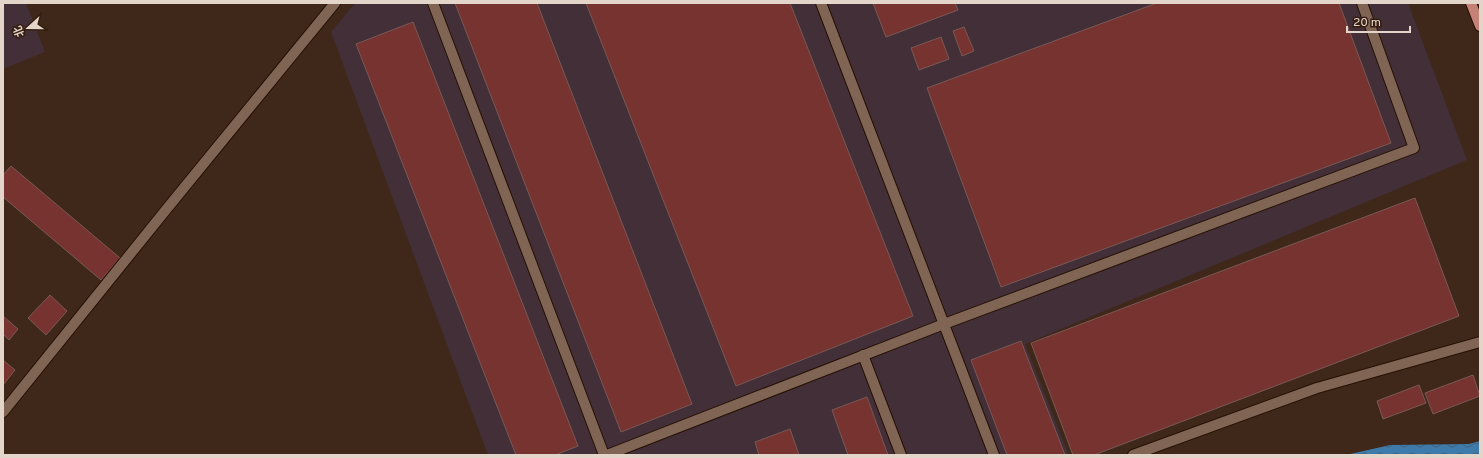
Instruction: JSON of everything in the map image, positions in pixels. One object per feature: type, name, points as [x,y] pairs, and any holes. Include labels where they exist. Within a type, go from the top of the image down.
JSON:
[{"type":"main road","points":[[1471,3],[1480,26]]},
{"type":"street","points":[[3,412],[335,3]]},
{"type":"street","points":[[432,3],[604,455]]},
{"type":"street","points":[[821,3],[994,455]]},
{"type":"street","points":[[607,455],[944,324],[1414,148],[1362,3]]},
{"type":"street","points":[[1133,455],[1317,388],[1480,342]]},
{"type":"street","points":[[863,355],[901,455]]},
{"type":"shaded area","points":[[3,3],[26,3],[45,52],[3,69]]},
{"type":"shaded area","points":[[355,3],[1408,3],[1467,160],[1025,344],[1069,455],[488,455],[331,32]]},
{"type":"water","points":[[1480,441],[1480,455],[1346,455],[1390,445],[1469,444]]},
{"type":"building","points":[[455,3],[537,3],[692,404],[621,432]]},
{"type":"building","points":[[586,3],[790,3],[913,316],[736,386]]},
{"type":"building","points":[[873,3],[955,3],[958,10],[886,37]]},
{"type":"building","points":[[1157,3],[1339,3],[1391,143],[1001,287],[927,88]]},
{"type":"building","points":[[413,22],[578,446],[555,455],[516,455],[356,44]]},
{"type":"building","points":[[964,27],[974,51],[962,56],[953,31]]},
{"type":"building","points":[[941,37],[949,59],[919,70],[911,48]]},
{"type":"building","points":[[11,166],[120,258],[101,280],[3,197],[3,175]]},
{"type":"building","points":[[1415,198],[1459,316],[1094,455],[1073,455],[1031,343]]},
{"type":"building","points":[[50,295],[67,311],[46,335],[28,318]]},
{"type":"building","points":[[3,316],[18,329],[9,340],[3,334]]},
{"type":"building","points":[[1021,341],[1065,455],[1007,455],[971,360]]},
{"type":"building","points":[[3,360],[15,370],[3,385]]},
{"type":"building","points":[[1473,375],[1480,396],[1433,414],[1425,393]]},
{"type":"building","points":[[1419,385],[1426,403],[1383,419],[1377,401]]},
{"type":"building","points":[[867,397],[888,455],[848,455],[832,410]]},
{"type":"building","points":[[790,429],[799,455],[759,455],[755,442]]}]
